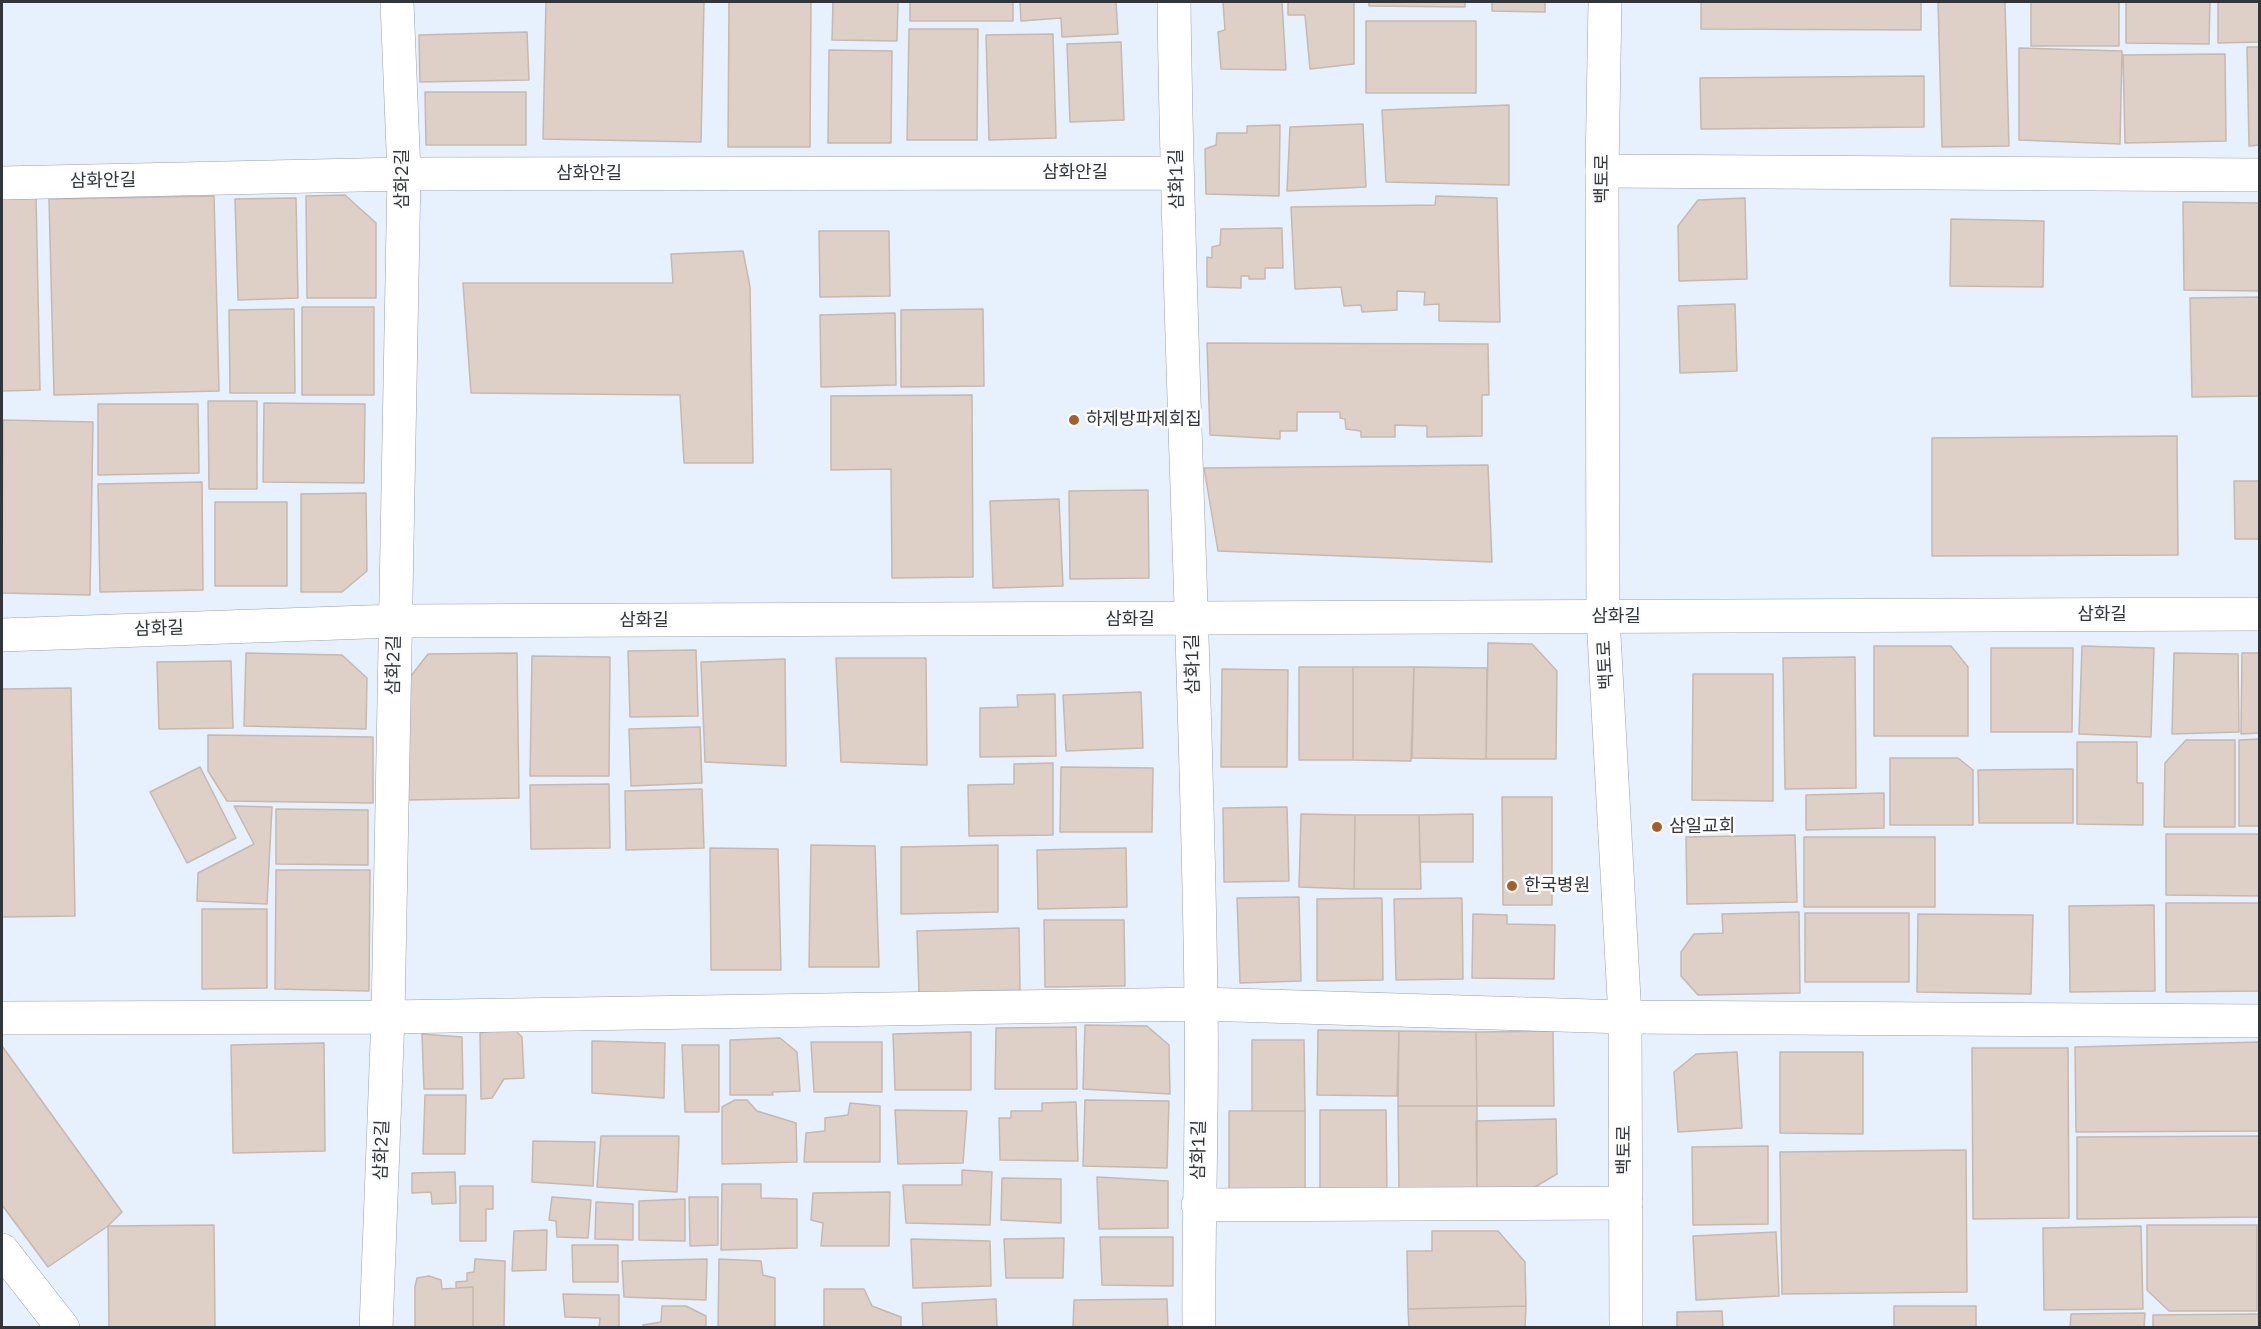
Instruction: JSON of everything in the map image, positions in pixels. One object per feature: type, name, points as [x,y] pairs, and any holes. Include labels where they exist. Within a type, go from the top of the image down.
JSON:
[{"type":"street","name":"삼화2길","points":[[376,1328],[387,1017],[404,174],[397,2]]},
{"type":"street","name":"삼화1길","points":[[1174,2],[1176,173],[1192,620],[1201,1004],[1199,1328]]},
{"type":"street","name":"백토로","points":[[1605,2],[1602,171],[1603,617],[1625,1017],[1626,1328]]},
{"type":"street","points":[[1602,171],[2259,175]]},
{"type":"street","name":"삼화안길","points":[[2,183],[404,174],[1176,173]]},
{"type":"street","name":"삼화길","points":[[2,634],[395,621],[1192,620],[2259,614]]},
{"type":"street","points":[[2,1018],[387,1017],[1201,1004],[1625,1017],[2259,1021]]},
{"type":"street","points":[[1198,1205],[1626,1203]]},
{"type":"street","points":[[2,1250],[63,1328]]},
{"type":"building","points":[[546,2],[704,2],[701,142],[543,139]]},
{"type":"building","points":[[729,2],[811,2],[810,147],[728,147]]},
{"type":"building","points":[[833,2],[898,2],[897,41],[832,40]]},
{"type":"building","points":[[910,2],[1013,2],[1013,21],[910,21]]},
{"type":"building","points":[[1020,2],[1116,2],[1118,34],[1062,37],[1061,18],[1021,21]]},
{"type":"building","points":[[1223,2],[1282,2],[1286,70],[1221,69],[1218,32],[1225,30]]},
{"type":"building","points":[[1288,2],[1354,2],[1354,64],[1310,69],[1305,15],[1288,15]]},
{"type":"building","points":[[1369,2],[1465,2],[1465,7],[1369,6]]},
{"type":"building","points":[[1492,2],[1545,2],[1545,12],[1492,11]]},
{"type":"building","points":[[1701,2],[1921,2],[1921,30],[1701,29]]},
{"type":"building","points":[[1938,2],[2005,2],[2009,146],[1942,147]]},
{"type":"building","points":[[2031,2],[2119,2],[2119,46],[2031,46]]},
{"type":"building","points":[[2126,2],[2210,2],[2209,44],[2126,43]]},
{"type":"building","points":[[2218,2],[2260,2],[2260,42],[2218,43]]},
{"type":"building","points":[[1366,21],[1476,21],[1476,93],[1366,93]]},
{"type":"building","points":[[909,29],[978,29],[977,140],[907,140]]},
{"type":"building","points":[[527,32],[529,80],[420,82],[419,35]]},
{"type":"building","points":[[1053,34],[1056,138],[989,140],[986,35]]},
{"type":"building","points":[[1121,42],[1124,120],[1070,122],[1067,44]]},
{"type":"building","points":[[2247,47],[2260,47],[2260,145],[2249,146]]},
{"type":"building","points":[[2019,48],[2122,51],[2120,144],[2019,140]]},
{"type":"building","points":[[829,50],[892,51],[891,143],[828,143]]},
{"type":"building","points":[[2225,54],[2226,141],[2125,143],[2123,55]]},
{"type":"building","points":[[1924,76],[1924,127],[1701,129],[1700,78]]},
{"type":"building","points":[[425,92],[526,92],[526,145],[426,145]]},
{"type":"building","points":[[1509,105],[1509,185],[1386,182],[1382,110]]},
{"type":"building","points":[[1363,124],[1366,187],[1287,191],[1290,127]]},
{"type":"building","points":[[1280,125],[1279,196],[1206,194],[1205,149],[1216,145],[1217,133],[1247,133],[1247,126]]},
{"type":"building","points":[[36,195],[40,390],[2,391],[2,196]]},
{"type":"building","points":[[345,195],[376,223],[376,298],[307,298],[306,196]]},
{"type":"building","points":[[214,196],[219,391],[54,395],[49,199]]},
{"type":"building","points":[[1436,196],[1497,198],[1500,322],[1439,321],[1439,304],[1424,305],[1425,292],[1397,291],[1397,310],[1362,312],[1361,305],[1344,306],[1341,287],[1295,289],[1291,207],[1435,205]]},
{"type":"building","points":[[296,198],[298,298],[238,300],[235,199]]},
{"type":"building","points":[[1745,198],[1747,279],[1679,281],[1678,226],[1698,200]]},
{"type":"building","points":[[2183,202],[2260,203],[2260,291],[2184,290]]},
{"type":"building","points":[[1951,219],[2044,221],[2043,287],[1950,286]]},
{"type":"building","points":[[1282,228],[1283,268],[1265,268],[1265,279],[1249,279],[1249,276],[1241,276],[1241,288],[1207,287],[1207,257],[1212,258],[1212,247],[1220,245],[1221,229]]},
{"type":"building","points":[[819,231],[889,231],[890,296],[820,297]]},
{"type":"building","points":[[743,251],[750,287],[753,463],[684,463],[680,395],[471,393],[463,283],[673,283],[671,254]]},
{"type":"building","points":[[2260,297],[2260,396],[2192,397],[2190,298]]},
{"type":"building","points":[[1735,304],[1737,371],[1680,373],[1678,306]]},
{"type":"building","points":[[302,307],[374,307],[374,395],[302,395]]},
{"type":"building","points":[[294,309],[295,393],[230,393],[229,310]]},
{"type":"building","points":[[983,309],[984,386],[901,387],[901,310]]},
{"type":"building","points":[[895,313],[896,385],[821,387],[820,315]]},
{"type":"building","points":[[1207,343],[1488,344],[1489,395],[1482,395],[1482,436],[1427,437],[1427,426],[1395,425],[1395,437],[1361,437],[1361,431],[1346,429],[1345,419],[1340,418],[1340,412],[1297,412],[1297,431],[1280,431],[1280,439],[1210,435]]},
{"type":"building","points":[[972,395],[973,577],[892,578],[891,469],[831,470],[831,396]]},
{"type":"building","points":[[208,401],[257,401],[257,489],[209,489]]},
{"type":"building","points":[[264,403],[365,404],[364,483],[263,482]]},
{"type":"building","points":[[98,404],[198,404],[199,473],[98,475]]},
{"type":"building","points":[[3,420],[93,422],[90,595],[2,593]]},
{"type":"building","points":[[2177,436],[2178,555],[1932,556],[1932,438]]},
{"type":"building","points":[[1488,465],[1492,562],[1218,551],[1204,468]]},
{"type":"building","points":[[2234,481],[2260,481],[2260,539],[2235,539]]},
{"type":"building","points":[[202,482],[203,590],[100,592],[98,484]]},
{"type":"building","points":[[1148,490],[1149,578],[1070,579],[1069,491]]},
{"type":"building","points":[[366,493],[367,571],[342,592],[301,592],[301,494]]},
{"type":"building","points":[[1059,499],[1063,586],[993,588],[990,501]]},
{"type":"building","points":[[215,502],[287,502],[287,586],[215,586]]},
{"type":"building","points":[[1488,643],[1532,644],[1557,671],[1556,759],[1486,759]]},
{"type":"building","points":[[1874,646],[1951,646],[1968,667],[1968,736],[1874,736]]},
{"type":"building","points":[[2082,646],[2154,648],[2151,737],[2079,734]]},
{"type":"building","points":[[1991,648],[2073,648],[2072,732],[1991,732]]},
{"type":"building","points":[[696,650],[698,716],[630,717],[628,651]]},
{"type":"building","points":[[246,653],[342,655],[367,678],[366,729],[244,726]]},
{"type":"building","points":[[517,653],[519,798],[406,800],[404,685],[428,654]]},
{"type":"building","points":[[2174,653],[2238,654],[2239,732],[2172,734]]},
{"type":"building","points":[[2242,653],[2260,653],[2260,733],[2241,734]]},
{"type":"building","points":[[532,656],[610,657],[609,776],[530,776]]},
{"type":"building","points":[[1855,657],[1856,788],[1785,789],[1783,658]]},
{"type":"building","points":[[836,658],[926,658],[927,765],[841,762]]},
{"type":"building","points":[[785,659],[786,766],[705,762],[701,662]]},
{"type":"building","points":[[231,661],[233,728],[159,729],[157,662]]},
{"type":"building","points":[[1299,667],[1353,667],[1353,760],[1299,760]]},
{"type":"building","points":[[1353,667],[1414,667],[1411,761],[1353,760]]},
{"type":"building","points":[[1414,667],[1487,668],[1486,759],[1412,758]]},
{"type":"building","points":[[1222,669],[1288,670],[1287,767],[1221,767]]},
{"type":"building","points":[[1693,674],[1773,674],[1773,801],[1692,800]]},
{"type":"building","points":[[71,688],[75,916],[2,917],[2,689]]},
{"type":"building","points":[[1141,692],[1143,748],[1066,751],[1063,695]]},
{"type":"building","points":[[1055,694],[1056,756],[980,757],[980,708],[1018,707],[1017,695]]},
{"type":"building","points":[[700,727],[702,783],[631,786],[629,729]]},
{"type":"building","points":[[208,735],[373,737],[373,803],[227,801],[208,771]]},
{"type":"building","points":[[2260,739],[2260,826],[2239,826],[2239,740]]},
{"type":"building","points":[[2186,740],[2235,740],[2235,827],[2164,827],[2165,763]]},
{"type":"building","points":[[2077,742],[2137,742],[2137,783],[2143,783],[2143,825],[2077,824]]},
{"type":"building","points":[[1890,758],[1958,758],[1973,770],[1973,825],[1890,825]]},
{"type":"building","points":[[1053,763],[1053,835],[969,836],[968,785],[1014,784],[1014,764]]},
{"type":"building","points":[[200,767],[236,838],[187,863],[150,792]]},
{"type":"building","points":[[1061,767],[1153,768],[1152,832],[1060,832]]},
{"type":"building","points":[[2073,769],[2073,823],[1979,823],[1978,770]]},
{"type":"building","points":[[609,784],[610,848],[531,849],[530,785]]},
{"type":"building","points":[[702,789],[704,848],[626,850],[625,791]]},
{"type":"building","points":[[1884,793],[1884,828],[1806,830],[1806,795]]},
{"type":"building","points":[[1502,797],[1552,797],[1552,905],[1503,905]]},
{"type":"building","points":[[234,806],[272,807],[267,904],[197,901],[198,873],[254,844]]},
{"type":"building","points":[[1287,807],[1289,881],[1224,882],[1223,808]]},
{"type":"building","points":[[276,809],[368,810],[368,865],[276,864]]},
{"type":"building","points":[[1301,814],[1355,815],[1354,889],[1299,887]]},
{"type":"building","points":[[1473,814],[1473,862],[1420,862],[1419,815]]},
{"type":"building","points":[[1355,815],[1419,815],[1421,889],[1354,889]]},
{"type":"building","points":[[2166,834],[2260,834],[2260,896],[2166,895]]},
{"type":"building","points":[[1795,835],[1797,902],[1687,904],[1686,837]]},
{"type":"building","points":[[1804,837],[1935,837],[1935,907],[1804,907]]},
{"type":"building","points":[[811,845],[875,846],[879,967],[809,967]]},
{"type":"building","points":[[998,845],[998,912],[901,914],[901,847]]},
{"type":"building","points":[[710,848],[778,849],[781,970],[711,970]]},
{"type":"building","points":[[1126,848],[1127,907],[1038,909],[1037,850]]},
{"type":"building","points":[[276,870],[370,870],[369,991],[275,989]]},
{"type":"building","points":[[1299,897],[1301,981],[1240,983],[1237,898]]},
{"type":"building","points":[[1382,898],[1383,980],[1317,981],[1317,899]]},
{"type":"building","points":[[1462,898],[1463,979],[1396,980],[1394,899]]},
{"type":"building","points":[[2166,903],[2260,903],[2260,991],[2166,992]]},
{"type":"building","points":[[2154,905],[2155,991],[2070,992],[2069,906]]},
{"type":"building","points":[[202,909],[267,909],[267,988],[202,989]]},
{"type":"building","points":[[1799,912],[1800,993],[1698,995],[1681,976],[1681,952],[1694,934],[1723,933],[1722,914]]},
{"type":"building","points":[[1805,913],[1909,913],[1909,982],[1805,982]]},
{"type":"building","points":[[1473,914],[1507,915],[1507,924],[1555,925],[1554,979],[1472,978]]},
{"type":"building","points":[[1918,914],[2033,915],[2031,994],[1917,992]]},
{"type":"building","points":[[1044,920],[1124,920],[1125,986],[1045,987]]},
{"type":"building","points":[[1019,928],[1020,990],[919,993],[917,931]]},
{"type":"building","points":[[508,1023],[522,1037],[524,1078],[504,1079],[492,1098],[481,1099],[480,1033],[491,1031]]},
{"type":"building","points":[[1085,1025],[1147,1026],[1169,1045],[1170,1094],[1083,1089]]},
{"type":"building","points":[[1076,1027],[1077,1089],[995,1089],[996,1028]]},
{"type":"building","points":[[1318,1030],[1399,1031],[1397,1096],[1317,1095]]},
{"type":"building","points":[[1399,1031],[1476,1032],[1477,1106],[1398,1106]]},
{"type":"building","points":[[1553,1031],[1554,1106],[1477,1106],[1476,1032]]},
{"type":"building","points":[[971,1032],[971,1090],[895,1090],[893,1034]]},
{"type":"building","points":[[422,1034],[462,1037],[463,1089],[424,1089]]},
{"type":"building","points":[[780,1038],[797,1052],[800,1091],[772,1092],[773,1095],[730,1095],[730,1040]]},
{"type":"building","points":[[1252,1040],[1304,1040],[1305,1111],[1252,1111]]},
{"type":"building","points":[[592,1041],[665,1043],[664,1098],[592,1093]]},
{"type":"building","points":[[811,1042],[882,1042],[882,1092],[814,1092]]},
{"type":"building","points":[[2260,1042],[2260,1131],[2076,1132],[2075,1047]]},
{"type":"building","points":[[324,1043],[325,1151],[233,1153],[231,1045]]},
{"type":"building","points":[[682,1045],[719,1045],[719,1112],[685,1112]]},
{"type":"building","points":[[2,1046],[122,1212],[108,1226],[48,1267],[2,1205]]},
{"type":"building","points":[[1972,1048],[2068,1048],[2069,1218],[1973,1219]]},
{"type":"building","points":[[1737,1052],[1742,1128],[1678,1132],[1674,1072],[1696,1054]]},
{"type":"building","points":[[1780,1052],[1863,1052],[1863,1134],[1780,1133]]},
{"type":"building","points":[[425,1095],[466,1095],[465,1154],[423,1154]]},
{"type":"building","points":[[735,1100],[747,1100],[757,1111],[796,1123],[797,1162],[722,1164],[722,1107]]},
{"type":"building","points":[[1085,1100],[1169,1101],[1167,1168],[1083,1166]]},
{"type":"building","points":[[1076,1102],[1078,1161],[1000,1160],[999,1118],[1011,1118],[1011,1111],[1042,1111],[1042,1103]]},
{"type":"building","points":[[850,1103],[880,1106],[880,1162],[804,1162],[806,1133],[825,1131],[825,1118],[848,1115]]},
{"type":"building","points":[[1398,1106],[1477,1106],[1477,1192],[1399,1192]]},
{"type":"building","points":[[895,1110],[967,1111],[963,1163],[898,1164]]},
{"type":"building","points":[[1320,1110],[1386,1110],[1387,1192],[1320,1193]]},
{"type":"building","points":[[1229,1111],[1305,1111],[1305,1192],[1229,1192]]},
{"type":"building","points":[[1556,1119],[1557,1174],[1528,1191],[1477,1192],[1476,1121]]},
{"type":"building","points":[[601,1136],[679,1136],[677,1192],[597,1187]]},
{"type":"building","points":[[2260,1136],[2260,1217],[2077,1219],[2077,1137]]},
{"type":"building","points":[[533,1141],[595,1142],[593,1186],[532,1182]]},
{"type":"building","points":[[1768,1146],[1768,1224],[1693,1225],[1692,1147]]},
{"type":"building","points":[[1966,1150],[1967,1292],[1782,1294],[1780,1152]]},
{"type":"building","points":[[962,1170],[992,1172],[990,1225],[906,1223],[903,1185],[962,1185]]},
{"type":"building","points":[[455,1172],[456,1203],[432,1204],[431,1192],[412,1193],[412,1173]]},
{"type":"building","points":[[1097,1177],[1168,1181],[1168,1228],[1099,1229]]},
{"type":"building","points":[[1002,1178],[1061,1179],[1061,1223],[1001,1220]]},
{"type":"building","points":[[722,1184],[761,1184],[761,1198],[797,1199],[797,1248],[721,1250]]},
{"type":"building","points":[[460,1186],[493,1186],[493,1209],[486,1209],[486,1241],[460,1241]]},
{"type":"building","points":[[890,1192],[889,1246],[821,1246],[823,1223],[811,1220],[813,1193]]},
{"type":"building","points":[[552,1197],[591,1200],[588,1238],[557,1237],[556,1221],[549,1220]]},
{"type":"building","points":[[689,1197],[718,1197],[718,1245],[690,1246]]},
{"type":"building","points":[[685,1199],[685,1241],[639,1240],[639,1201]]},
{"type":"building","points":[[596,1202],[633,1204],[633,1240],[595,1239]]},
{"type":"building","points":[[214,1225],[215,1328],[109,1328],[108,1226]]},
{"type":"building","points":[[2147,1225],[2257,1225],[2257,1311],[2169,1311],[2147,1290]]},
{"type":"building","points":[[2141,1226],[2143,1309],[2044,1310],[2043,1228]]},
{"type":"building","points":[[547,1230],[546,1270],[512,1271],[514,1231]]},
{"type":"building","points":[[1432,1231],[1498,1231],[1525,1262],[1526,1306],[1408,1309],[1407,1251],[1432,1251]]},
{"type":"building","points":[[1776,1232],[1779,1296],[1696,1300],[1693,1236]]},
{"type":"building","points":[[1100,1237],[1173,1237],[1173,1286],[1102,1285]]},
{"type":"building","points":[[1064,1238],[1063,1278],[1006,1278],[1004,1239]]},
{"type":"building","points":[[911,1239],[990,1241],[991,1286],[913,1288]]},
{"type":"building","points":[[572,1245],[618,1245],[618,1282],[573,1282]]},
{"type":"building","points":[[475,1259],[505,1261],[504,1328],[473,1328],[473,1287],[456,1288],[456,1282],[467,1281],[467,1273],[474,1272]]},
{"type":"building","points":[[707,1259],[706,1300],[624,1297],[622,1261]]},
{"type":"building","points":[[719,1259],[761,1261],[763,1275],[775,1278],[775,1328],[718,1328]]},
{"type":"building","points":[[429,1276],[441,1280],[442,1289],[473,1287],[473,1328],[415,1328],[417,1278]]},
{"type":"building","points":[[824,1289],[864,1289],[872,1306],[901,1317],[901,1328],[824,1328]]},
{"type":"building","points":[[563,1294],[619,1295],[619,1328],[599,1328],[600,1318],[565,1317]]},
{"type":"building","points":[[996,1299],[997,1328],[923,1328],[922,1303]]},
{"type":"building","points":[[1167,1299],[1168,1328],[1073,1328],[1074,1300]]},
{"type":"building","points":[[662,1306],[686,1306],[706,1316],[706,1328],[643,1328],[643,1325],[661,1322]]},
{"type":"building","points":[[1526,1306],[1525,1328],[1409,1328],[1408,1309]]},
{"type":"building","points":[[1894,1306],[1976,1306],[1976,1328],[1894,1328]]},
{"type":"building","points":[[1722,1311],[1723,1328],[1677,1328],[1677,1312]]},
{"type":"building","points":[[2145,1313],[2144,1328],[2070,1328],[2071,1314]]},
{"type":"building","points":[[2258,1314],[2259,1328],[2153,1328],[2153,1315]]},
{"type":"place","name":"하제방파제회집","points":[[1074,420]]},
{"type":"place","name":"삼일교회","points":[[1657,827]]},
{"type":"place","name":"한국병원","points":[[1512,886]]}]
